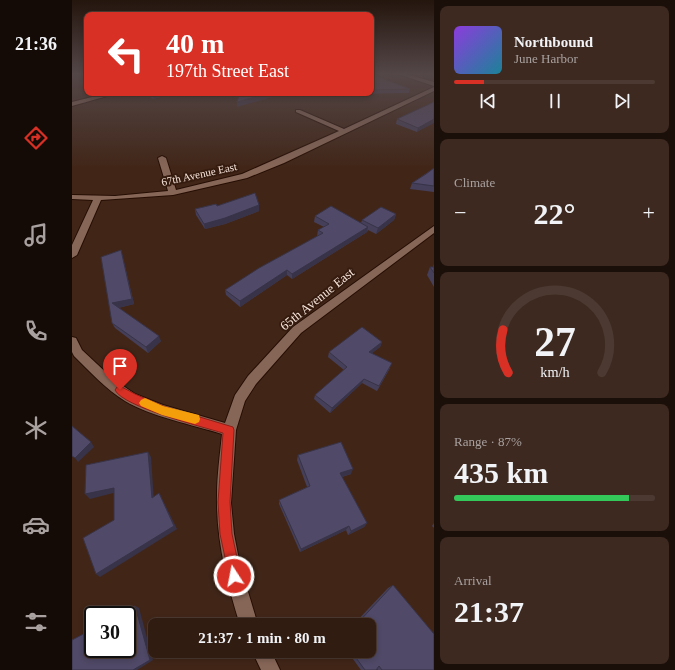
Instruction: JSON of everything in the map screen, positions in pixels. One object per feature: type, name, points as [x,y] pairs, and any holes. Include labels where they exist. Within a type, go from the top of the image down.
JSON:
[{"type":"street","name":"67th Avenue East","points":[[72,197],[98,198],[174,192],[244,176],[281,161],[397,105]]},
{"type":"street","points":[[298,111],[343,131]]},
{"type":"street","points":[[162,158],[174,192]]},
{"type":"street","points":[[72,256],[98,198]]},
{"type":"street","name":"65th Avenue East","points":[[247,618],[237,590],[226,534],[224,502],[229,430],[239,399],[252,380],[297,330],[434,229]]},
{"type":"street","points":[[72,341],[78,353],[109,382],[131,398],[162,410],[229,430]]},
{"type":"street","points":[[265,658],[271,670]]},
{"type":"building","points":[[427,105],[434,105],[434,119],[418,128],[397,119]]},
{"type":"building","points":[[434,168],[434,186],[412,183],[426,174]]},
{"type":"building","points":[[255,193],[259,205],[204,224],[195,209],[216,204],[217,206]]},
{"type":"building","points":[[331,206],[368,227],[292,274],[287,270],[240,301],[225,290],[259,268],[323,233],[318,230],[329,224],[315,216]]},
{"type":"building","points":[[381,207],[396,214],[378,228],[362,220]]},
{"type":"building","points":[[121,250],[132,299],[112,303],[159,336],[146,347],[112,323],[101,257]]},
{"type":"building","points":[[430,267],[434,267],[434,273]]},
{"type":"building","points":[[362,327],[382,342],[369,352],[392,363],[379,386],[364,379],[332,408],[315,395],[347,367],[329,352]]},
{"type":"building","points":[[72,426],[91,442],[75,458],[72,456]]},
{"type":"building","points":[[341,442],[353,469],[340,473],[367,523],[351,531],[349,526],[301,549],[279,500],[310,486],[298,455]]},
{"type":"building","points":[[148,452],[152,498],[159,493],[174,526],[96,574],[83,538],[114,520],[114,488],[85,494],[86,465]]},
{"type":"building","points":[[393,585],[434,634],[434,670],[382,670],[379,666],[376,670],[365,670],[356,658],[376,658],[376,618],[362,618]]},
{"type":"building","points":[[136,610],[148,653],[148,658],[150,660],[133,670],[72,670],[72,640],[84,634],[84,658],[136,658]]},
{"type":"slow traffic","points":[[145,403],[162,410],[195,419]]},
{"type":"route","points":[[120,390],[131,398],[162,410],[229,430],[224,502],[226,534],[234,576]]}]
